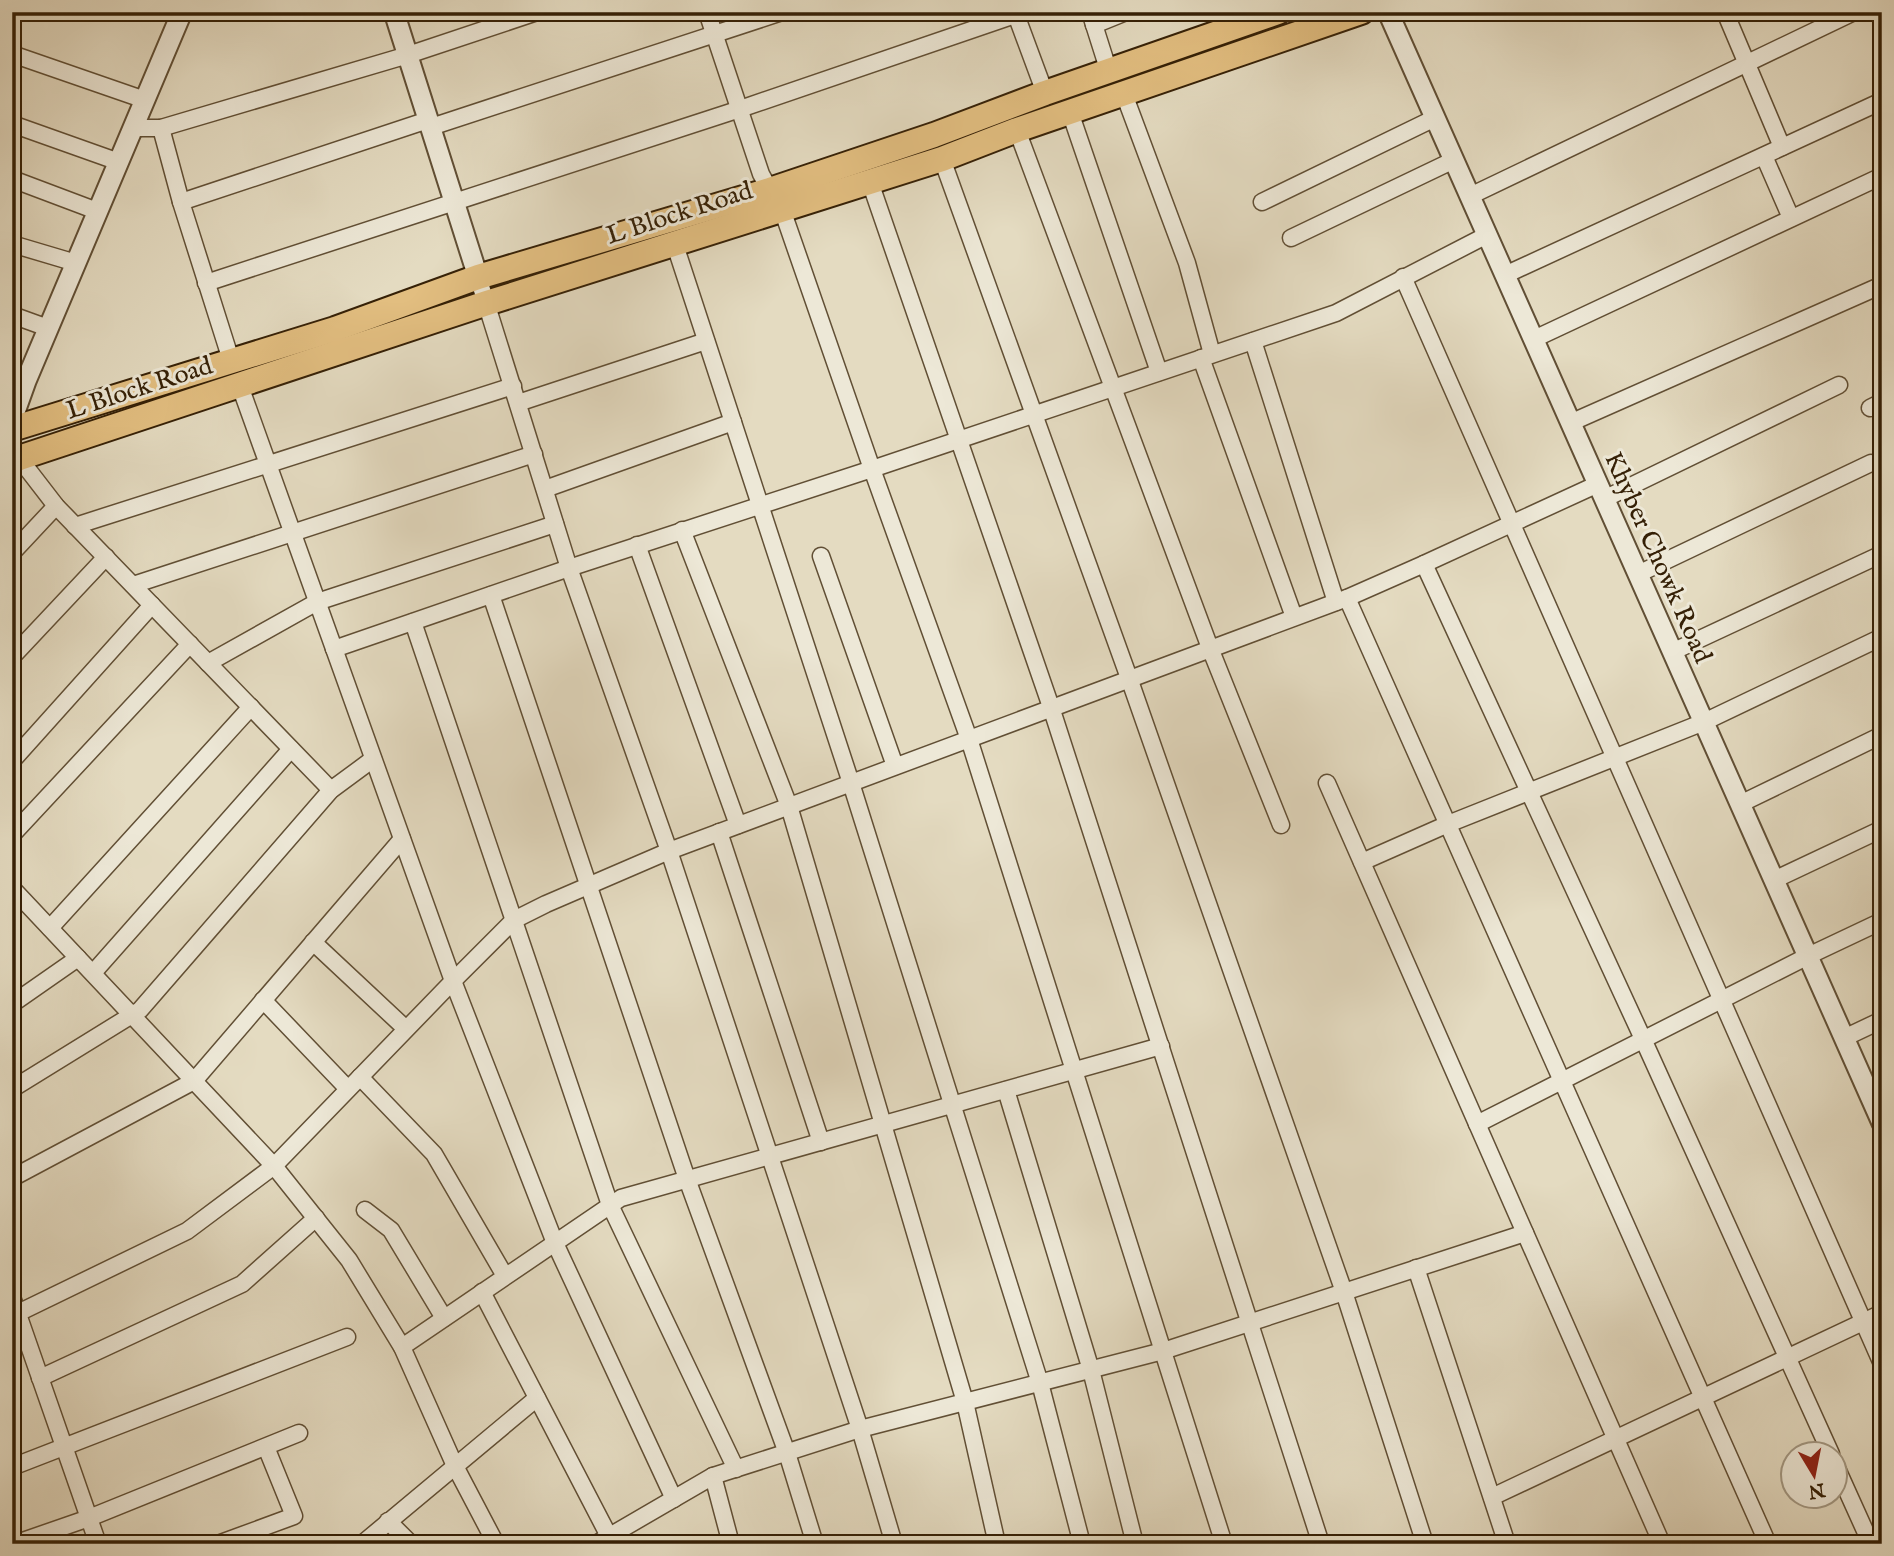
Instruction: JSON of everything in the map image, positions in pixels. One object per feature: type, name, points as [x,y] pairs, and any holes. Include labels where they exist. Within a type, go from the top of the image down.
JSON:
[{"type":"main road","name":"L Block Road","points":[[14,453],[240,386],[487,303],[674,245],[934,135],[1045,93],[1278,12]]},
{"type":"main road","name":"L Block Road","points":[[12,429],[335,329],[478,277],[776,200],[870,182],[1361,12]]},
{"type":"street","points":[[12,420],[19,380],[48,328],[180,13],[217,12]]},
{"type":"street","points":[[394,12],[569,568],[669,851],[860,1429],[894,1544]]},
{"type":"street","points":[[133,128],[161,128],[408,55],[537,12]]},
{"type":"street","points":[[707,12],[761,174],[776,200],[969,739],[1224,1544]]},
{"type":"street","points":[[181,202],[782,12]]},
{"type":"street","points":[[1109,72],[1092,19],[1126,12]]},
{"type":"street","name":"Khyber Chowk Road","points":[[1388,12],[1881,1120]]},
{"type":"street","points":[[1725,12],[1782,147]]},
{"type":"street","points":[[1470,196],[1854,12]]},
{"type":"street","points":[[206,283],[740,109],[1015,13],[1045,93]]},
{"type":"street","points":[[12,54],[145,100]]},
{"type":"street","points":[[1124,94],[1187,263],[1207,356],[1294,617]]},
{"type":"street","points":[[1505,275],[1882,102]]},
{"type":"street","points":[[1070,113],[1159,372]]},
{"type":"street","points":[[1262,202],[1435,118]]},
{"type":"street","points":[[12,124],[118,162]]},
{"type":"street","points":[[161,128],[181,202],[231,360]]},
{"type":"street","points":[[1017,130],[1210,648],[1281,825]]},
{"type":"street","points":[[1764,156],[1791,218]]},
{"type":"street","points":[[942,159],[1129,678],[1344,1292],[1425,1544]]},
{"type":"street","points":[[1291,238],[1454,160]]},
{"type":"street","points":[[1534,340],[1882,176]]},
{"type":"street","points":[[12,179],[97,211]]},
{"type":"street","points":[[870,182],[1051,707],[1321,1544]]},
{"type":"street","points":[[334,649],[637,545],[1336,313],[1487,235]]},
{"type":"street","points":[[12,244],[76,263]]},
{"type":"street","points":[[674,245],[851,783],[1040,1383],[1082,1544]]},
{"type":"street","points":[[1403,277],[1882,1364]]},
{"type":"street","points":[[1570,423],[1882,285]]},
{"type":"street","points":[[12,315],[48,328]]},
{"type":"street","points":[[518,403],[706,341]]},
{"type":"street","points":[[1253,341],[1341,600],[1448,824],[1768,1544]]},
{"type":"street","points":[[97,1544],[40,1378],[18,1335],[15,1305],[187,1231],[274,1166],[514,920],[669,851],[1341,600],[1512,524],[1601,492],[1839,385]]},
{"type":"street","points":[[240,386],[453,981],[555,1242],[674,1499]]},
{"type":"street","points":[[75,526],[513,386]]},
{"type":"street","points":[[545,489],[733,422]]},
{"type":"street","points":[[14,453],[56,506],[331,790]]},
{"type":"street","points":[[133,586],[534,454]]},
{"type":"street","points":[[1638,574],[1871,463]]},
{"type":"street","points":[[12,554],[56,506]]},
{"type":"street","points":[[208,663],[317,602],[555,524]]},
{"type":"street","points":[[682,530],[789,806],[965,1402],[997,1544]]},
{"type":"street","points":[[637,545],[738,825]]},
{"type":"street","points":[[1672,652],[1882,554]]},
{"type":"street","points":[[821,556],[895,766]]},
{"type":"street","points":[[12,657],[106,557]]},
{"type":"street","points":[[1424,564],[1825,1440]]},
{"type":"street","points":[[491,595],[687,1180],[787,1453],[815,1544]]},
{"type":"street","points":[[12,761],[152,606]]},
{"type":"street","points":[[413,622],[610,1205],[736,1469]]},
{"type":"street","points":[[1362,862],[1448,824],[1704,722],[1882,637]]},
{"type":"street","points":[[12,835],[190,644]]},
{"type":"street","points":[[50,928],[251,706]]},
{"type":"street","points":[[1740,804],[1882,735]]},
{"type":"street","points":[[93,973],[291,749]]},
{"type":"street","points":[[12,1089],[140,1010],[331,790],[373,759]]},
{"type":"street","points":[[1327,783],[1662,1544]]},
{"type":"street","points":[[1774,880],[1882,828]]},
{"type":"street","points":[[719,832],[821,1142]]},
{"type":"street","points":[[12,1178],[194,1081],[402,839]]},
{"type":"street","points":[[12,888],[274,1166],[349,1260],[402,1347],[455,1466],[496,1544]]},
{"type":"street","points":[[1478,1124],[1882,921]]},
{"type":"street","points":[[313,942],[406,1029]]},
{"type":"street","points":[[12,1004],[78,958]]},
{"type":"street","points":[[264,1000],[434,1154],[505,1276]]},
{"type":"street","points":[[1844,1038],[1882,1020]]},
{"type":"street","points":[[402,1347],[621,1198],[1161,1046]]},
{"type":"street","points":[[1006,1090],[1091,1370],[1135,1544]]},
{"type":"street","points":[[365,1210],[391,1230],[444,1318]]},
{"type":"street","points":[[40,1378],[242,1284],[316,1217]]},
{"type":"street","points":[[482,1292],[606,1541],[713,1476],[860,1429],[1163,1351],[1525,1233]]},
{"type":"street","points":[[1416,1268],[1507,1544]]},
{"type":"street","points":[[1492,1497],[1882,1313]]},
{"type":"street","points":[[12,1467],[347,1337]]},
{"type":"street","points":[[362,1544],[537,1398]]},
{"type":"street","points":[[15,1544],[89,1518],[299,1433]]},
{"type":"street","points":[[218,1544],[294,1516],[266,1447]]},
{"type":"street","points":[[713,1476],[731,1544]]},
{"type":"street","points":[[1848,1492],[1871,1544]]},
{"type":"street","points":[[388,1521],[411,1544]]}]
